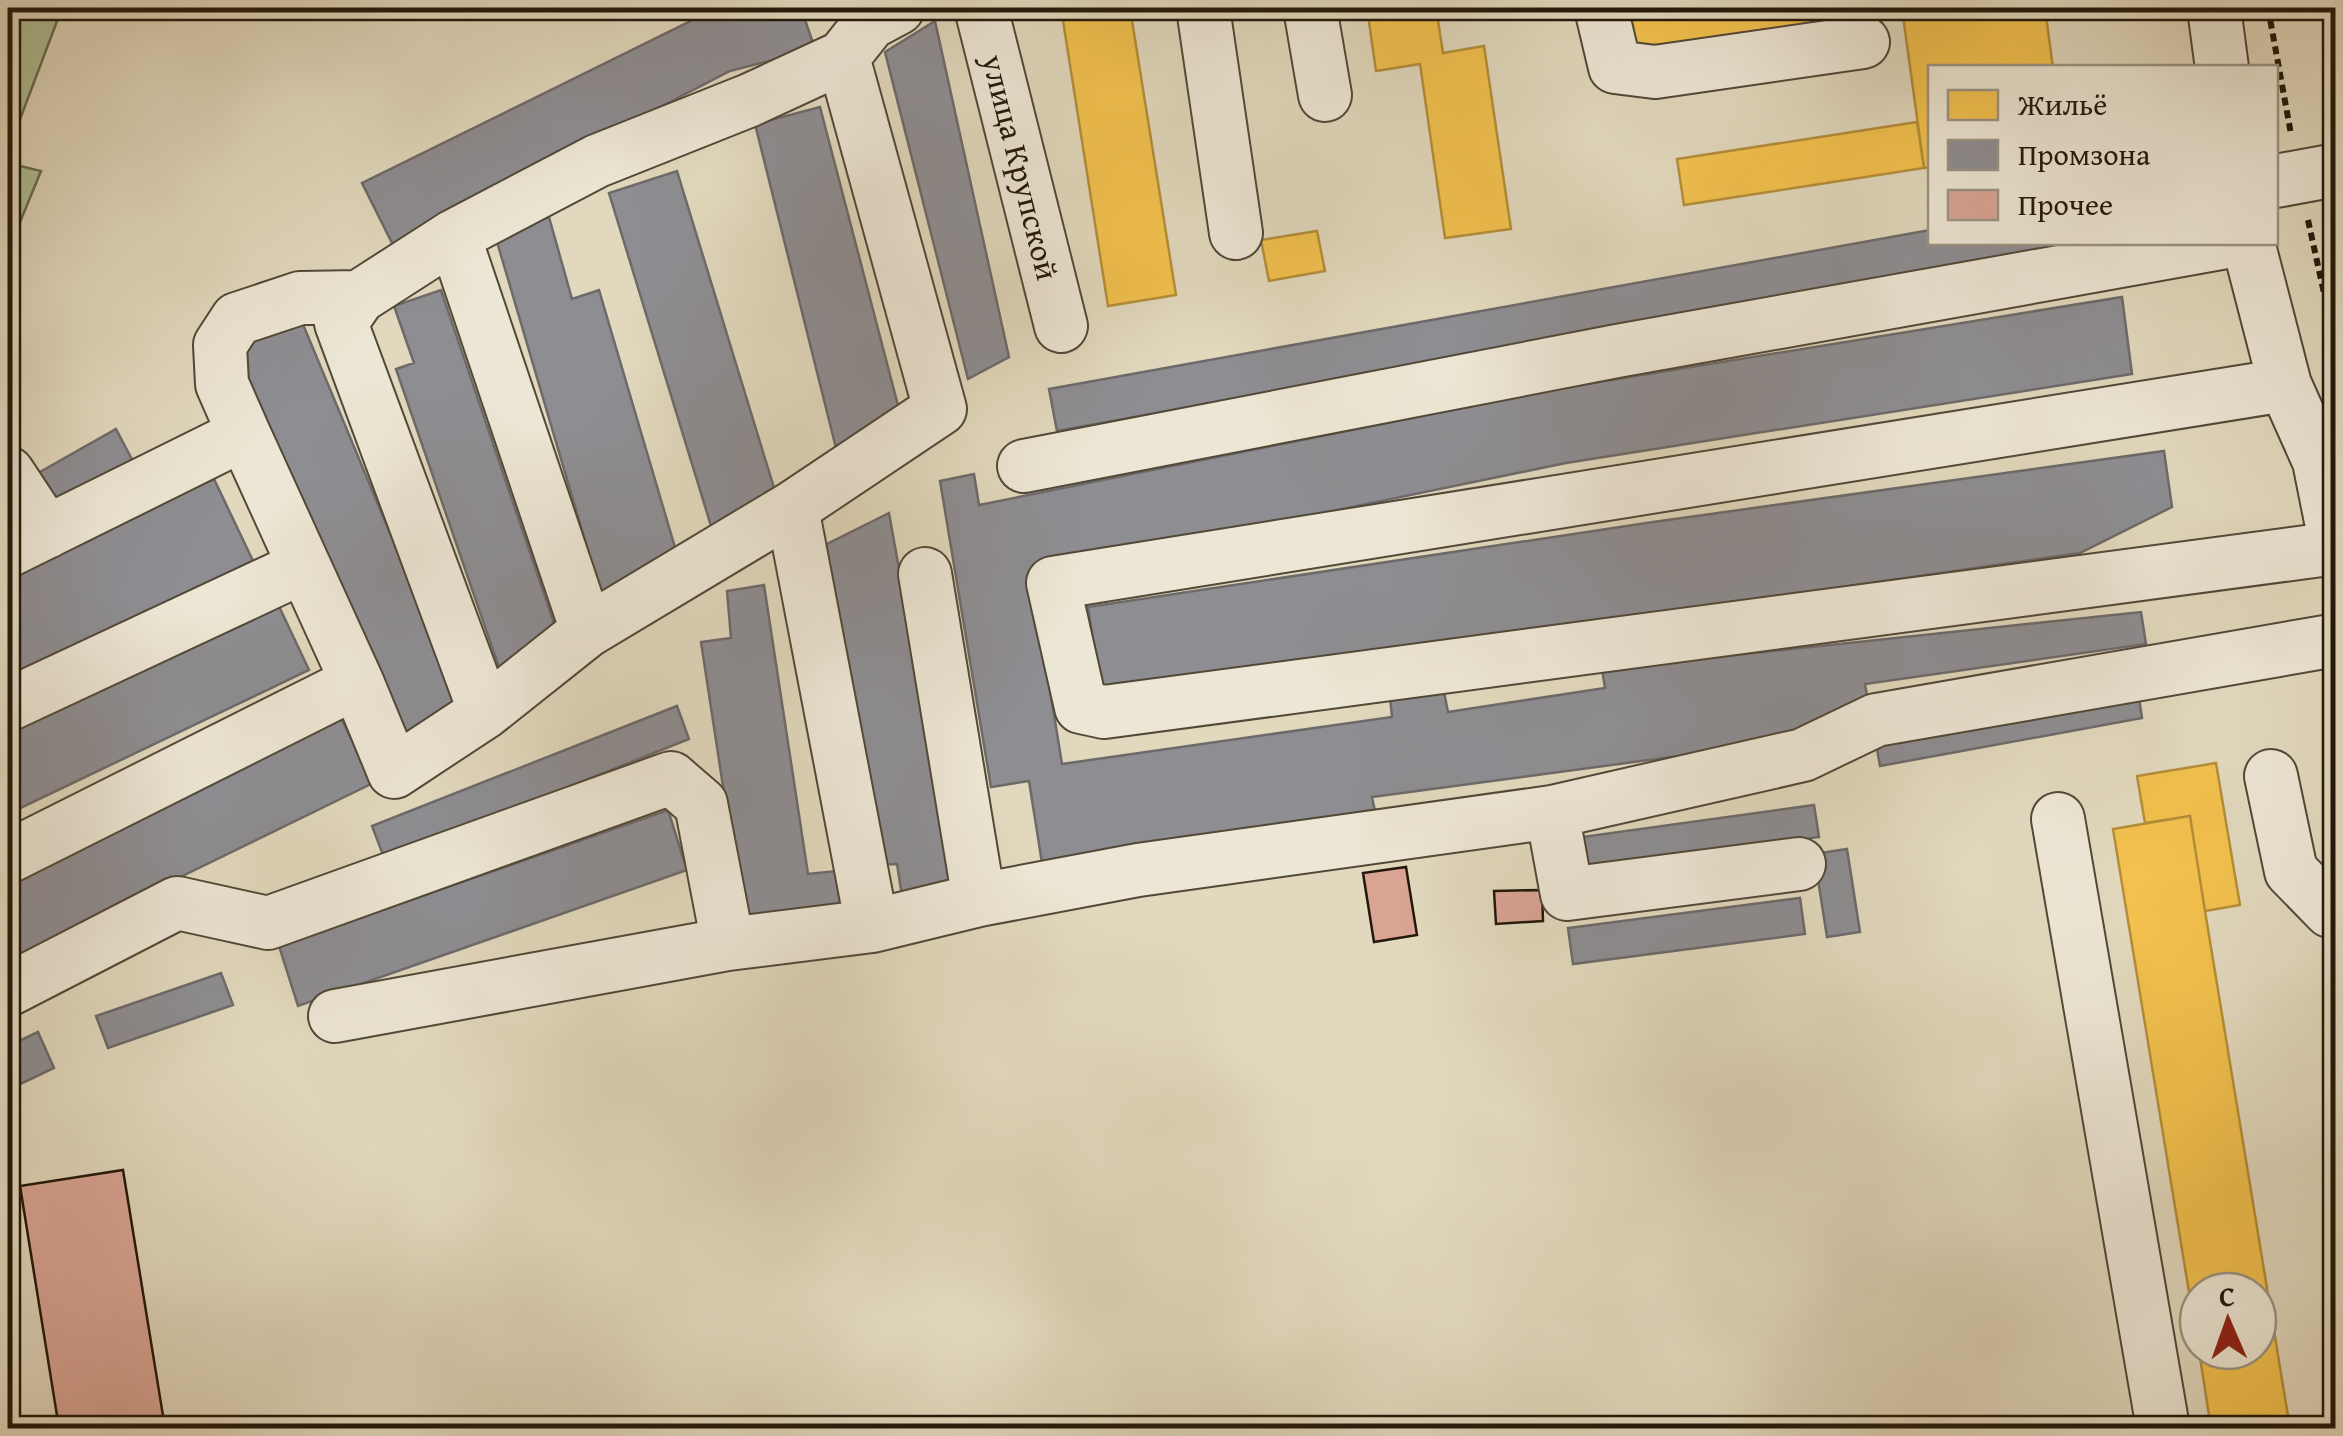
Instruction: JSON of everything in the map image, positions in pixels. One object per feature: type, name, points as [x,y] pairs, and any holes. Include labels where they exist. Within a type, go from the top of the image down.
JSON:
[{"type":"street","points":[[485,712],[341,322],[359,296],[454,236],[597,162],[750,100],[843,57],[870,23],[898,8]]},
{"type":"street","name":"улица Крупской","points":[[981,8],[1061,326]]},
{"type":"street","points":[[1203,8],[1236,233]]},
{"type":"street","points":[[1310,8],[1325,95]]},
{"type":"street","points":[[1600,8],[1615,67],[1655,72],[1863,42]]},
{"type":"street","points":[[2214,8],[2222,65]]},
{"type":"street","points":[[359,296],[300,298],[237,319],[220,345],[222,384],[394,772],[485,712],[587,631],[792,508],[940,409],[843,57]]},
{"type":"street","points":[[2278,180],[2336,170]]},
{"type":"street","points":[[454,236],[587,631]]},
{"type":"street","points":[[1024,466],[1617,351],[2210,245]]},
{"type":"street","points":[[2249,245],[2285,385],[2327,459],[2336,547],[1104,712],[1081,707],[1053,582],[2285,385]]},
{"type":"street","points":[[8,473],[27,542],[244,434]]},
{"type":"street","points":[[792,508],[872,926]]},
{"type":"street","points":[[8,704],[303,567]]},
{"type":"street","points":[[925,574],[979,900]]},
{"type":"street","points":[[335,1016],[728,944],[872,926],[979,900],[1138,870],[1552,812],[1803,755],[1876,720],[2336,640]]},
{"type":"street","points":[[8,857],[357,682]]},
{"type":"street","points":[[2271,776],[2290,870],[2330,911],[2336,912]]},
{"type":"street","points":[[8,990],[176,903],[268,923],[670,778],[700,804],[728,944]]},
{"type":"street","points":[[1552,812],[1567,894],[1799,864]]},
{"type":"street","points":[[2058,819],[2163,1428]]},
{"type":"green space","points":[[8,8],[62,8],[8,151]]},
{"type":"green space","points":[[8,163],[41,171],[18,227],[8,230]]},
{"type":"building: Жильё","points":[[1061,8],[1130,8],[1176,295],[1108,306]]},
{"type":"building: Жильё","points":[[1367,8],[1436,8],[1443,53],[1484,46],[1511,229],[1445,238],[1420,64],[1376,71]]},
{"type":"building: Жильё","points":[[1630,8],[1963,8],[1637,54]]},
{"type":"building: Жильё","points":[[1963,8],[2045,8],[2053,65],[1928,65],[1928,167],[1924,168],[1903,16]]},
{"type":"building: Жильё","points":[[1917,122],[1924,168],[1684,205],[1677,159]]},
{"type":"building: Жильё","points":[[1317,231],[1325,271],[1269,281],[1261,240]]},
{"type":"building: Жильё","points":[[2216,763],[2240,905],[2205,911],[2190,816],[2145,823],[2137,776]]},
{"type":"building: Жильё","points":[[2190,816],[2264,1271],[2186,1271],[2113,829]]},
{"type":"building: Жильё","points":[[2278,1355],[2290,1428],[2211,1428],[2202,1371],[2278,1371]]},
{"type":"building: Промзона","points":[[724,8],[801,8],[815,49],[730,71],[393,245],[362,183]]},
{"type":"building: Промзона","points":[[935,21],[1009,357],[968,379],[885,52]]},
{"type":"building: Промзона","points":[[820,107],[901,417],[838,456],[755,124]]},
{"type":"building: Промзона","points":[[677,171],[778,501],[715,539],[609,193]]},
{"type":"building: Промзона","points":[[549,217],[572,299],[599,290],[679,561],[604,605],[495,235]]},
{"type":"building: Промзона","points":[[1928,230],[1928,245],[2084,245],[1057,431],[1049,389]]},
{"type":"building: Промзона","points":[[441,290],[559,638],[503,679],[396,369],[414,363],[394,306]]},
{"type":"building: Промзона","points":[[2122,297],[2132,374],[1566,463],[1031,573],[1062,764],[1392,717],[1390,697],[1444,692],[1448,712],[1605,688],[1602,669],[2141,612],[2146,644],[1865,684],[1869,706],[1776,743],[1372,797],[1376,816],[1042,863],[1029,781],[991,787],[940,481],[974,474],[979,505],[1556,389]]},
{"type":"building: Промзона","points":[[297,310],[465,713],[400,741],[231,337]]},
{"type":"building: Промзона","points":[[116,429],[136,467],[54,513],[33,476]]},
{"type":"building: Промзона","points":[[2164,451],[2172,507],[2080,553],[1101,693],[1088,607],[1653,522]]},
{"type":"building: Промзона","points":[[214,479],[255,565],[8,678],[8,574]]},
{"type":"building: Промзона","points":[[889,513],[956,887],[902,896],[897,864],[877,865],[819,548]]},
{"type":"building: Промзона","points":[[764,585],[808,874],[836,871],[841,912],[744,924],[701,642],[731,638],[727,591]]},
{"type":"building: Промзона","points":[[276,600],[309,670],[8,814],[8,728]]},
{"type":"building: Промзона","points":[[2138,691],[2142,718],[1880,766],[1875,738]]},
{"type":"building: Промзона","points":[[677,706],[689,739],[385,860],[372,826]]},
{"type":"building: Промзона","points":[[338,712],[373,783],[8,961],[8,876]]},
{"type":"building: Промзона","points":[[1814,805],[1819,837],[1580,871],[1575,838]]},
{"type":"building: Промзона","points":[[668,810],[687,870],[298,1006],[279,946]]},
{"type":"building: Промзона","points":[[1847,849],[1860,932],[1827,937],[1814,854]]},
{"type":"building: Промзона","points":[[1800,898],[1805,934],[1573,964],[1568,928]]},
{"type":"building: Промзона","points":[[221,973],[233,1005],[108,1048],[96,1016]]},
{"type":"building: Промзона","points":[[38,1032],[54,1068],[8,1090],[8,1046]]},
{"type":"building: Прочее","points":[[1406,867],[1417,935],[1374,942],[1363,873]]},
{"type":"building: Прочее","points":[[1542,890],[1543,921],[1496,924],[1494,891]]},
{"type":"building: Прочее","points":[[123,1170],[165,1428],[59,1428],[20,1186]]}]
